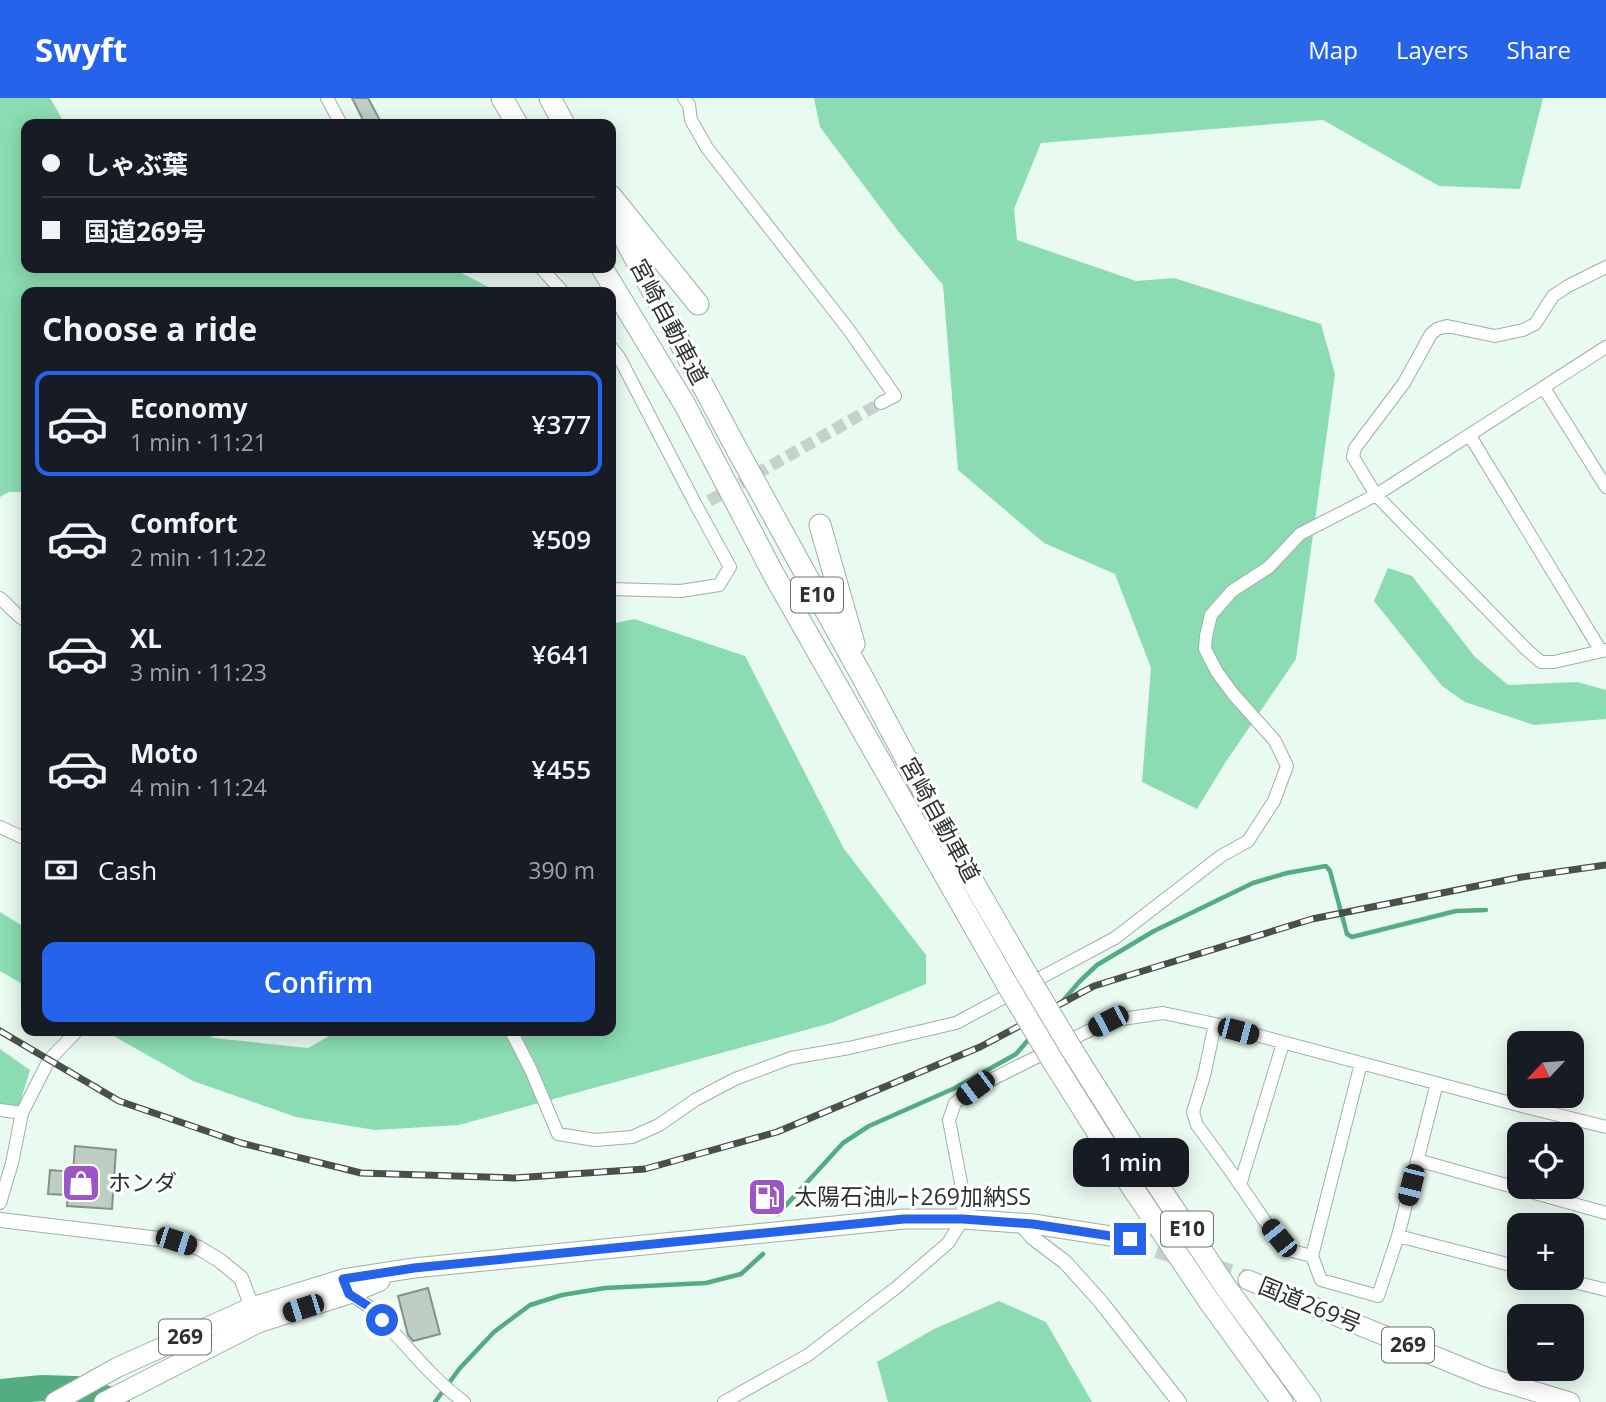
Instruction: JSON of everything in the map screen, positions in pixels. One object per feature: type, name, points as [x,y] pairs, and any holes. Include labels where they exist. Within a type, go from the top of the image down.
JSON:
[{"type":"highway","points":[[502,98],[514,119]]},
{"type":"highway","points":[[550,98],[561,119]]},
{"type":"highway","points":[[616,203],[698,303]]},
{"type":"highway","name":"宮崎自動車道","points":[[616,222],[956,852],[1027,975],[1149,1171],[1227,1289],[1310,1402]]},
{"type":"highway","name":"宮崎自動車道","points":[[616,291],[685,405],[781,587],[1054,1063],[1130,1184],[1209,1301],[1282,1402]]},
{"type":"highway","points":[[820,525],[864,680]]},
{"type":"highway","name":"269","points":[[55,1402],[118,1367],[255,1315],[414,1268],[904,1219],[963,1219],[1021,1224],[1130,1239]]},
{"type":"highway","name":"国道269号","points":[[1248,1280],[1486,1377],[1570,1402]]},
{"type":"highway","name":"269","points":[[104,1402],[255,1315]]},
{"type":"street","points":[[327,98],[338,119]]},
{"type":"street","points":[[684,98],[689,105],[691,120],[706,148],[849,330],[895,396],[881,403]]},
{"type":"street","points":[[1470,436],[1604,651],[1554,662],[1541,662],[1376,495],[1353,457],[1355,448],[1404,383],[1431,334],[1437,329],[1447,326],[1495,336],[1523,330],[1535,324],[1553,296],[1606,267]]},
{"type":"street","points":[[546,273],[558,287]]},
{"type":"street","points":[[514,1036],[558,1135],[595,1140],[632,1137],[659,1125],[695,1100],[735,1079],[791,1058],[849,1048],[956,1023],[1115,939],[1221,856],[1248,841],[1274,801],[1287,766],[1275,741],[1234,695],[1217,672],[1205,649],[1211,615],[1233,591],[1269,567],[1300,534],[1376,495],[1606,347]]},
{"type":"street","points":[[616,353],[730,567],[719,585],[681,591],[616,589]]},
{"type":"street","points":[[1544,388],[1606,487]]},
{"type":"street","points":[[697,507],[709,500]]},
{"type":"street","points":[[0,598],[21,618]]},
{"type":"street","points":[[0,827],[21,837]]},
{"type":"street","points":[[724,1402],[808,1355],[897,1287],[947,1243],[963,1219],[962,1188],[949,1120],[955,1103],[975,1088],[1108,1021],[1163,1013],[1215,1024],[1606,1127]]},
{"type":"street","points":[[1215,1024],[1193,1112],[1197,1125],[1288,1250],[1311,1256]]},
{"type":"street","points":[[0,1203],[12,1163],[22,1113],[49,1060],[72,1036]]},
{"type":"street","points":[[1240,1185],[1283,1042]]},
{"type":"street","points":[[1362,1063],[1311,1256],[1321,1280],[1378,1296],[1398,1236],[1437,1083]]},
{"type":"street","points":[[0,1110],[22,1113]]},
{"type":"street","points":[[1417,1160],[1606,1213]]},
{"type":"street","points":[[0,1220],[176,1241],[200,1248],[241,1278],[255,1315]]},
{"type":"street","points":[[1021,1224],[1033,1238],[1065,1262],[1101,1302],[1179,1402]]},
{"type":"street","points":[[1398,1236],[1507,1264]]},
{"type":"street","points":[[1584,1284],[1606,1290]]},
{"type":"street","points":[[346,1287],[464,1402]]},
{"type":"green space","points":[[0,98],[50,98],[62,119],[21,119],[21,273],[462,273],[488,287],[21,287],[21,492],[9,492],[0,497]]},
{"type":"green space","points":[[814,98],[1543,98],[1520,189],[1439,186],[1323,120],[1041,143],[1014,209],[1017,240],[1136,281],[1174,278],[1321,324],[1335,374],[1296,659],[1197,809],[1142,782],[1151,668],[1115,574],[1044,543],[958,470],[943,285],[898,231],[820,127]]},
{"type":"green space","points":[[1388,568],[1412,576],[1475,657],[1508,685],[1577,682],[1606,690],[1606,719],[1534,725],[1465,702],[1442,686],[1374,601]]},
{"type":"green space","points":[[634,619],[745,656],[844,849],[926,955],[926,984],[831,1023],[459,1125],[375,1130],[296,1117],[193,1081],[114,1036],[211,1036],[308,1048],[329,1036],[616,1036],[616,623]]},
{"type":"green space","points":[[0,912],[21,925],[21,983],[0,971]]},
{"type":"green space","points":[[0,1049],[30,1070],[19,1106],[0,1103]]},
{"type":"green space","points":[[999,1301],[1046,1322],[1092,1402],[888,1402],[877,1362],[934,1329]]},
{"type":"building","points":[[352,98],[368,98],[379,119],[362,119]]},
{"type":"building","name":"ホンダ","points":[[75,1146],[116,1150],[112,1209],[67,1206],[68,1195],[48,1194],[50,1170],[73,1172]]},
{"type":"building","points":[[428,1288],[440,1334],[413,1341],[408,1335],[398,1296]]},
{"type":"waterway","points":[[1055,1010],[1097,965],[1154,931],[1253,883],[1287,873],[1326,866],[1330,871],[1347,934],[1352,937],[1456,911],[1486,910]]},
{"type":"waterway","points":[[778,1214],[843,1143],[869,1126],[955,1088],[1016,1054],[1030,1038]]},
{"type":"waterway","points":[[435,1402],[460,1368],[494,1332],[530,1305],[562,1295],[605,1288],[706,1283],[741,1274],[763,1254]]},
{"type":"waterway","points":[[0,1392],[42,1388],[76,1389],[117,1402]]},
{"type":"tunnel","points":[[709,501],[881,403]]},
{"type":"tunnel","points":[[1130,1239],[1248,1280]]},
{"type":"railway","points":[[0,1031],[119,1101],[241,1143],[361,1173],[514,1178],[645,1169],[777,1132],[980,1047],[1094,986],[1312,919],[1522,877],[1606,865]]},
{"type":"place","name":"ホンダ","points":[[81,1183]]},
{"type":"place","name":"太陽石油ﾙｰﾄ269加納SS","points":[[767,1197]]},
{"type":"route","points":[[382,1320],[368,1306],[349,1294],[343,1279],[414,1268],[904,1219],[963,1219],[1033,1224],[1130,1239]]}]
